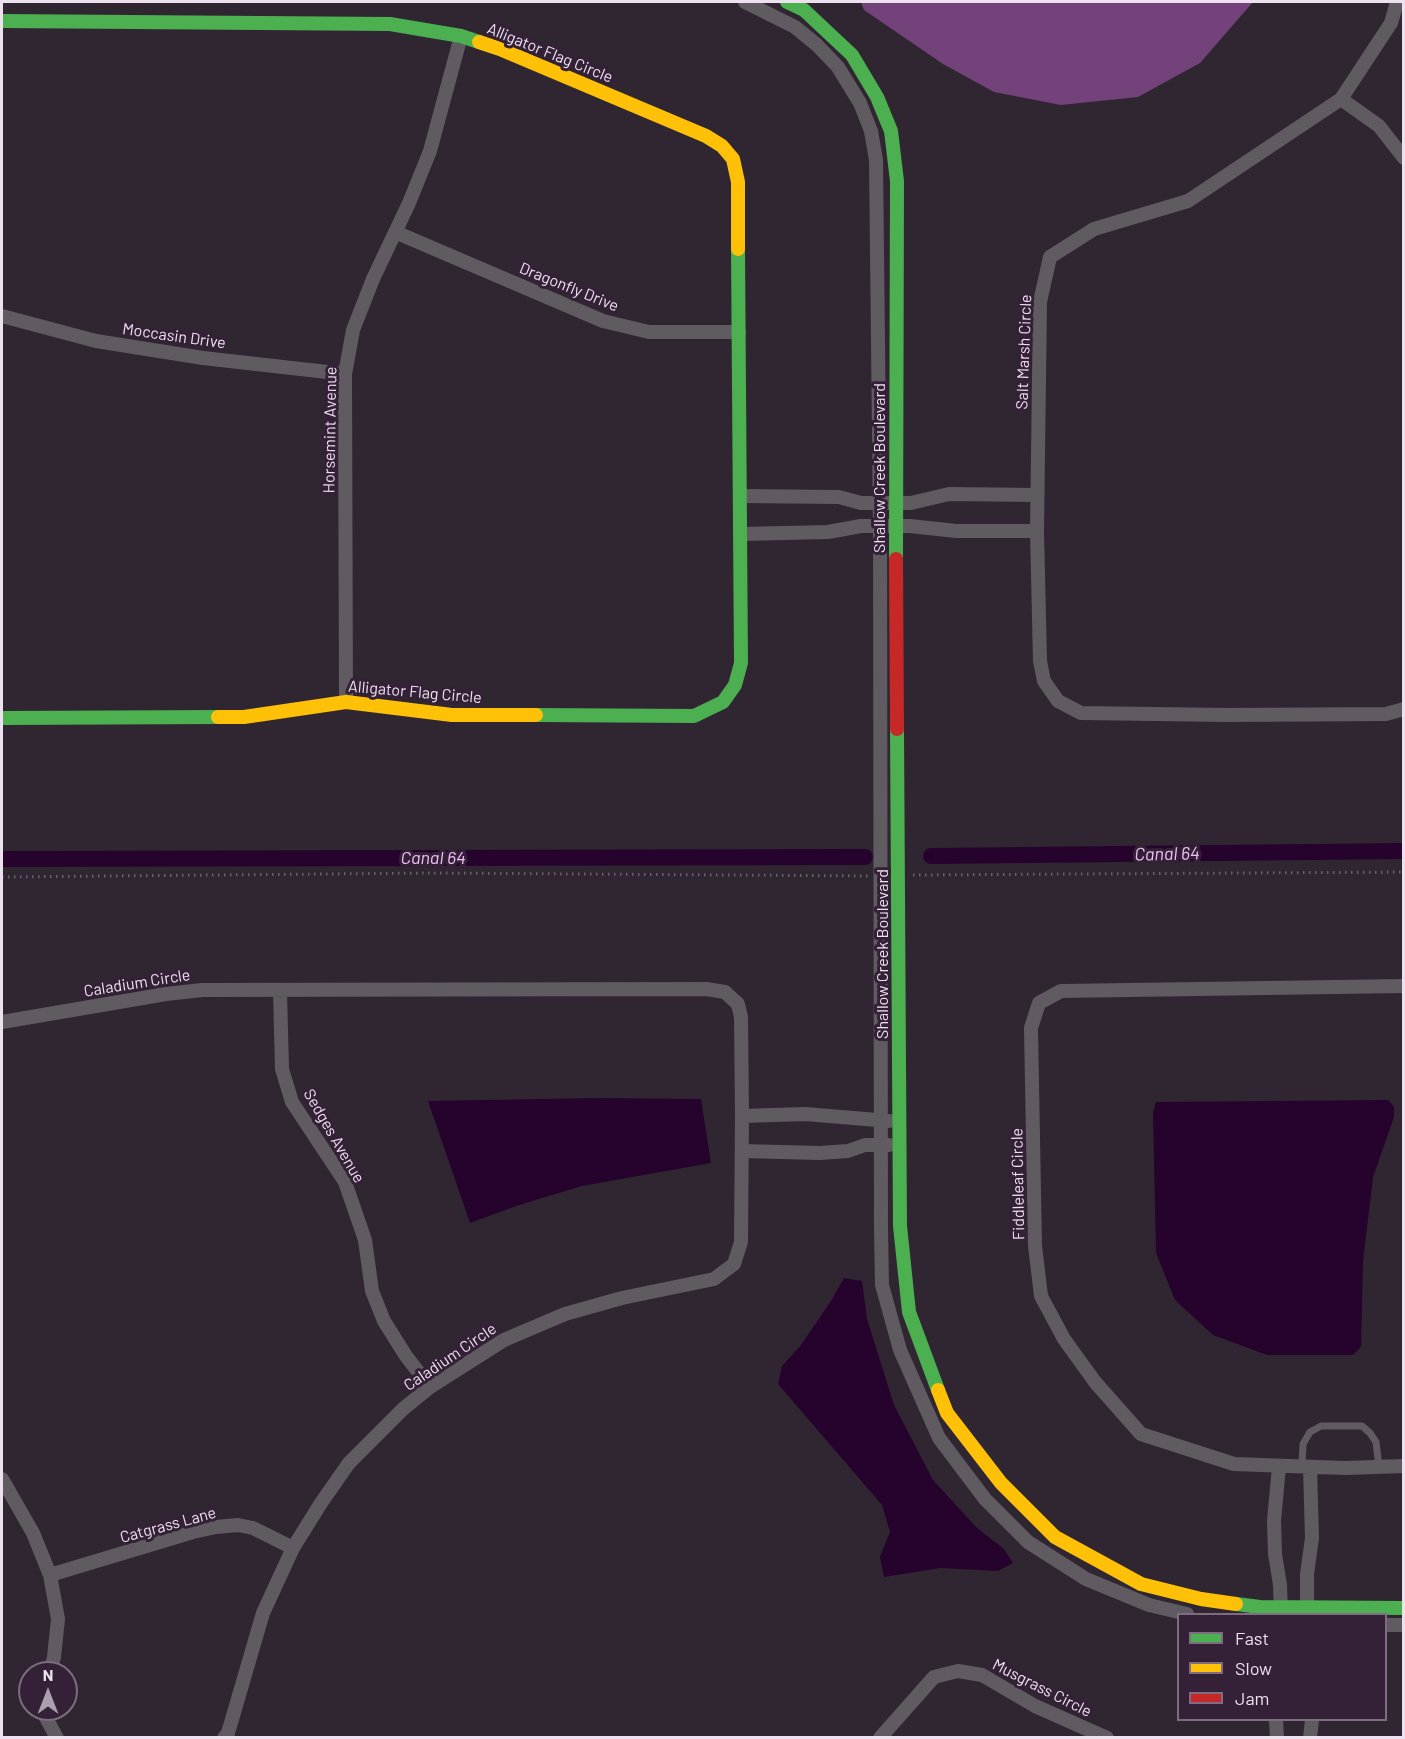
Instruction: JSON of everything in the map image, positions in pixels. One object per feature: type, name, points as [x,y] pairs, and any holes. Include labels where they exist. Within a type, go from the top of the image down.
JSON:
[{"type":"street","name":"Shallow Creek Boulevard","points":[[745,2],[795,27],[817,45],[838,67],[860,104],[871,131],[878,178],[882,1285],[900,1350],[939,1438],[985,1499],[1028,1542],[1086,1578],[1149,1605],[1183,1613]]},
{"type":"street","name":"Shallow Creek Boulevard","points":[[786,2],[804,10],[852,55],[877,97],[891,131],[897,181],[896,526],[900,1226],[909,1312],[947,1413],[1001,1483],[1054,1537],[1141,1584],[1201,1599],[1281,1611],[1404,1608]]},
{"type":"street","name":"Salt Marsh Circle","points":[[1397,2],[1391,23],[1341,99],[1188,201],[1094,229],[1050,257],[1040,302],[1037,531],[1040,662],[1044,681],[1058,701],[1081,713],[1386,714],[1404,709]]},
{"type":"street","name":"Alligator Flag Circle","points":[[2,21],[390,24],[461,36],[500,49],[580,82],[706,136],[722,146],[733,159],[738,182],[741,663],[735,685],[723,702],[694,716],[452,715],[346,702],[244,717],[2,718]]},
{"type":"street","name":"Horsemint Avenue","points":[[346,702],[345,374],[353,330],[430,151],[461,36]]},
{"type":"street","points":[[1341,99],[1378,126],[1404,158]]},
{"type":"street","name":"Dragonfly Drive","points":[[395,232],[603,321],[649,332],[739,332]]},
{"type":"street","name":"Moccasin Drive","points":[[2,316],[96,341],[203,358],[345,374]]},
{"type":"street","points":[[740,496],[839,497],[861,503],[911,503],[949,494],[1037,495]]},
{"type":"street","points":[[740,534],[828,532],[861,526],[896,526],[956,531],[1037,531]]},
{"type":"street","name":"Fiddleleaf Circle","points":[[1404,986],[1061,991],[1039,1003],[1031,1028],[1035,1246],[1041,1296],[1064,1339],[1095,1382],[1141,1434],[1234,1464],[1404,1466]]},
{"type":"street","name":"Caladium Circle","points":[[2,1022],[202,990],[706,989],[725,992],[738,1004],[741,1017],[741,1242],[734,1264],[714,1279],[622,1298],[565,1314],[504,1340],[430,1387],[403,1408],[349,1463],[293,1548],[263,1613],[228,1733],[224,1737]]},
{"type":"street","name":"Sedges Avenue","points":[[280,991],[282,1069],[292,1102],[345,1182],[365,1240],[372,1291],[384,1321],[406,1356],[430,1387]]},
{"type":"street","points":[[742,1116],[805,1114],[881,1122],[900,1121]]},
{"type":"street","points":[[742,1151],[820,1153],[848,1151],[864,1145],[900,1145]]},
{"type":"street","points":[[1279,1466],[1275,1554],[1281,1611]]},
{"type":"street","points":[[1306,1466],[1312,1538],[1307,1574],[1307,1611]]},
{"type":"street","points":[[2,1479],[33,1533],[50,1575],[58,1619],[53,1661]]},
{"type":"street","name":"Catgrass Lane","points":[[50,1575],[216,1527],[238,1525],[253,1528],[293,1548]]},
{"type":"street","points":[[1387,1625],[1404,1625]]},
{"type":"street","name":"Musgrass Circle","points":[[880,1737],[934,1677],[958,1671],[982,1675],[1035,1706],[1107,1737]]},
{"type":"street","points":[[48,1721],[57,1737]]},
{"type":"street","points":[[1276,1721],[1277,1737]]},
{"type":"street","points":[[1310,1737],[1312,1721]]},
{"type":"lane","points":[[1306,1466],[1303,1444],[1310,1432],[1320,1426],[1362,1426],[1370,1432],[1376,1442],[1378,1467]]},
{"type":"path","points":[[898,875],[1404,872]]},
{"type":"path","points":[[2,877],[433,873],[881,876]]},
{"type":"shaded area","points":[[861,2],[1253,2],[1200,63],[1138,97],[1061,105],[994,92],[943,64],[864,10]]},
{"type":"shaded area","points":[[701,1099],[711,1163],[582,1186],[470,1223],[428,1101]]},
{"type":"shaded area","points":[[1388,1100],[1394,1107],[1394,1117],[1373,1177],[1363,1261],[1361,1347],[1353,1355],[1267,1355],[1213,1335],[1175,1300],[1156,1253],[1153,1113],[1156,1102]]},
{"type":"shaded area","points":[[844,1278],[862,1281],[867,1319],[894,1405],[933,1480],[977,1528],[1004,1549],[1013,1563],[998,1571],[940,1568],[884,1577],[880,1557],[890,1532],[882,1505],[778,1384],[782,1366],[801,1345]]},
{"type":"waterway","name":"Canal 64","points":[[931,856],[1404,851]]},
{"type":"waterway","name":"Canal 64","points":[[2,859],[865,857]]},
{"type":"traffic: fast","points":[[787,2],[804,10],[852,55],[877,97],[891,131],[897,181],[896,559]]},
{"type":"traffic: fast","points":[[2,21],[390,24],[461,36],[479,42]]},
{"type":"traffic: fast","points":[[536,715],[694,716],[723,702],[735,685],[741,663],[738,249]]},
{"type":"traffic: fast","points":[[2,718],[218,717]]},
{"type":"traffic: fast","points":[[897,729],[900,1226],[909,1312],[938,1390]]},
{"type":"traffic: fast","points":[[1236,1604],[1260,1607],[1404,1608]]},
{"type":"traffic: slow","points":[[479,42],[706,136],[722,146],[733,159],[738,182],[738,249]]},
{"type":"traffic: slow","points":[[218,717],[244,717],[346,702],[452,715],[536,715]]},
{"type":"traffic: slow","points":[[938,1390],[947,1413],[1001,1483],[1055,1537],[1141,1584],[1201,1599],[1236,1604]]},
{"type":"traffic: jam","points":[[896,559],[897,729]]}]
